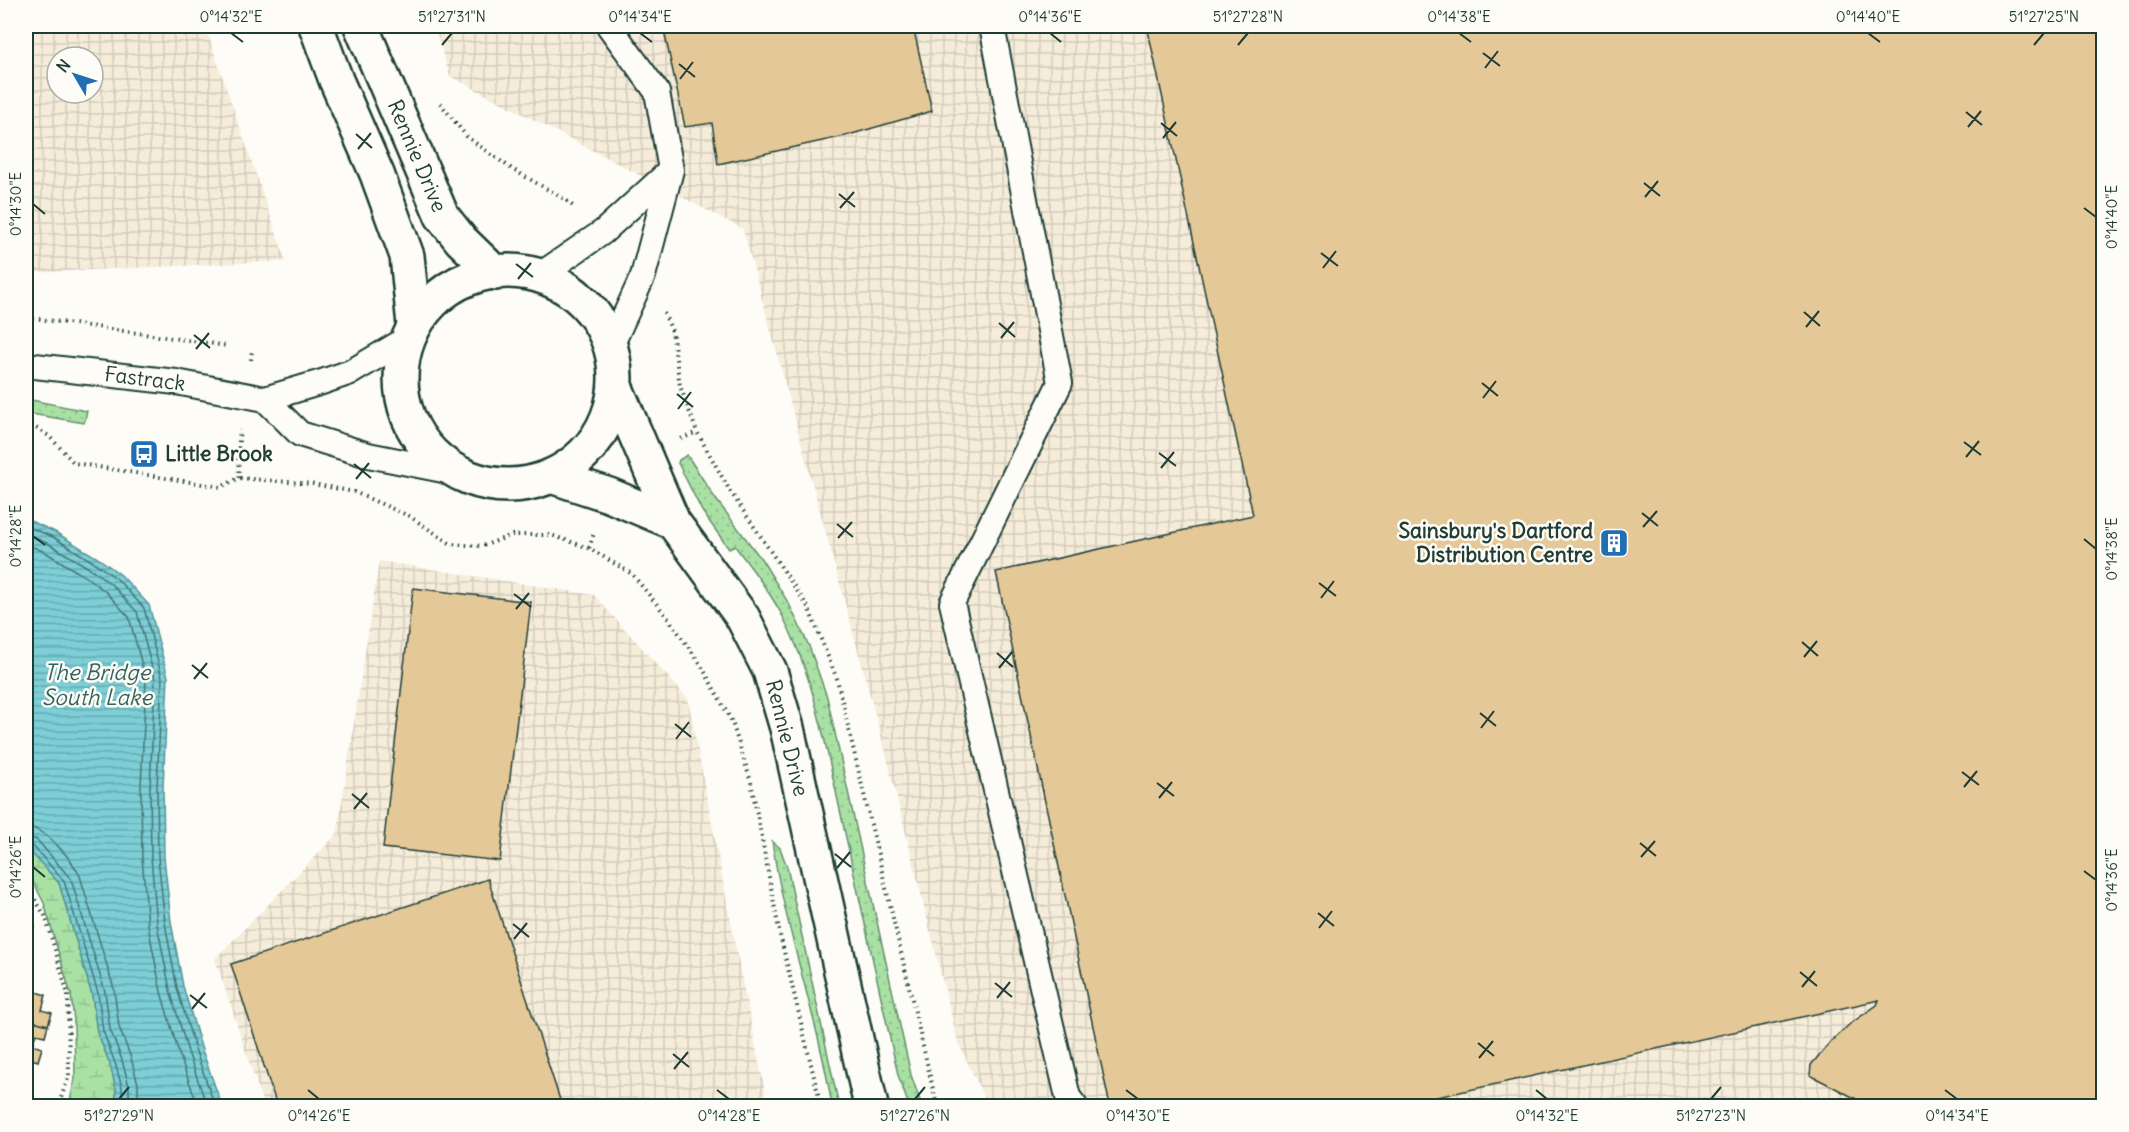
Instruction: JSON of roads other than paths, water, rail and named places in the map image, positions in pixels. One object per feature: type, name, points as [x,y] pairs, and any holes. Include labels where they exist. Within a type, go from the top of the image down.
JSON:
[{"type":"street","name":"Rennie Drive","points":[[316,26],[336,80],[377,174],[407,256],[410,332],[400,360],[400,383],[407,416],[423,444],[458,473],[480,482],[516,486],[551,476],[585,454],[605,424],[615,386]]},
{"type":"street","name":"Rennie Drive","points":[[361,26],[442,216],[461,240],[495,273]]},
{"type":"street","name":"Rennie Drive","points":[[410,332],[449,290],[495,273],[511,270],[540,275],[571,291],[595,315],[611,346],[615,386],[673,522],[744,618],[770,671],[787,728],[871,1107]]},
{"type":"street","points":[[551,476],[609,495],[673,522]]},
{"type":"lane","points":[[609,26],[657,92],[671,170],[643,276],[611,346]]},
{"type":"lane","points":[[992,26],[1060,383],[952,603],[1068,1097],[1075,1107]]},
{"type":"lane","points":[[540,275],[603,232],[671,170]]},
{"type":"lane","name":"Fastrack","points":[[26,365],[176,382],[265,399],[351,372],[410,332]]},
{"type":"lane","points":[[265,399],[300,434],[368,455],[458,473]]},
{"type":"water","name":"The Bridge South Lake","points":[[26,519],[55,532],[101,560],[121,575],[149,605],[168,677],[163,787],[164,857],[171,922],[183,986],[222,1106],[116,1106],[116,1089],[110,1064],[97,1032],[92,995],[59,883],[26,847]]},
{"type":"place","name":"Little Brook","points":[[144,454]]},
{"type":"place","name":"Sainsbury's Dartford Distribution Centre","points":[[1614,543]]}]
